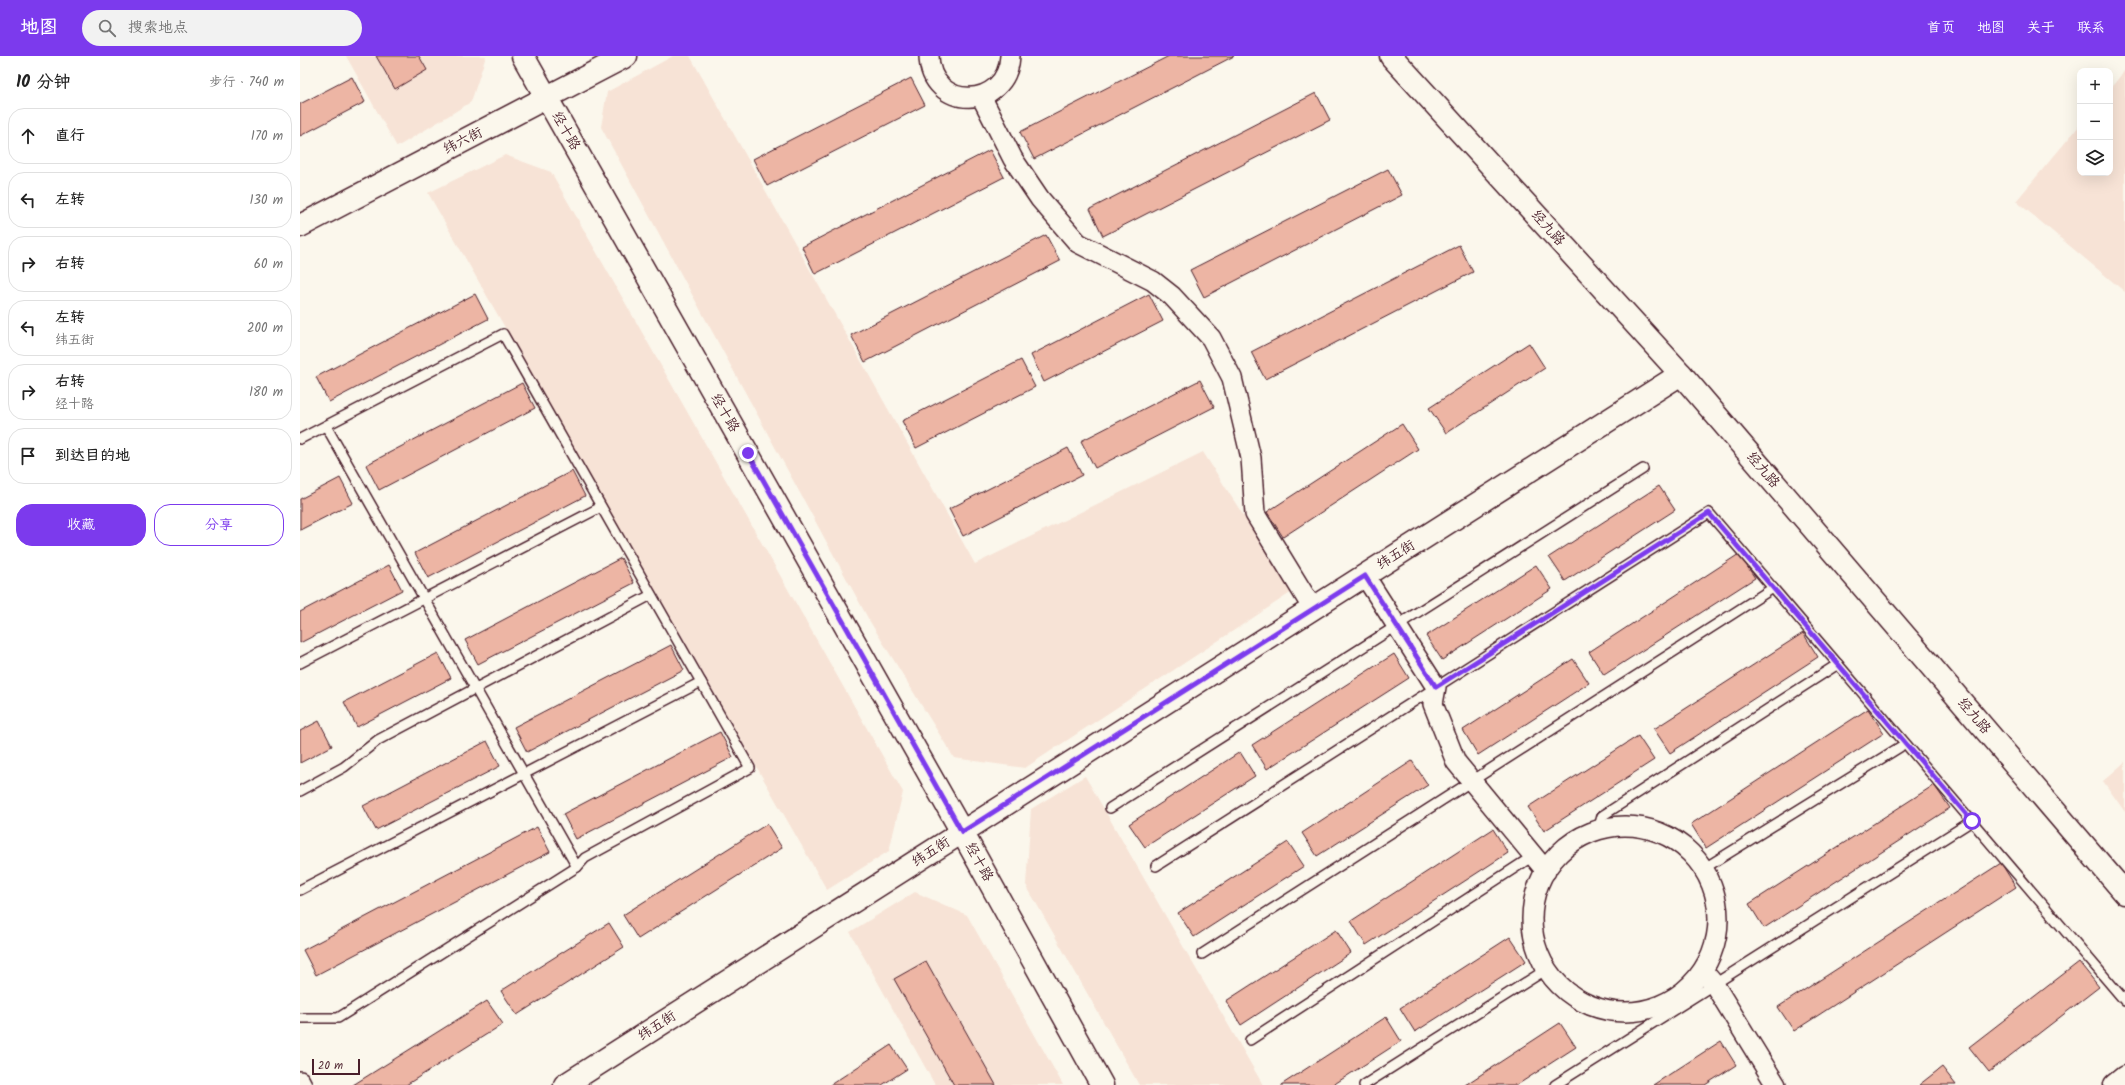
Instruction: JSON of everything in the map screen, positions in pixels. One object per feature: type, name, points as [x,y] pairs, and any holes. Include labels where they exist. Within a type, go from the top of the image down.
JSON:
[{"type":"street","name":"经十路","points":[[523,56],[962,832],[1102,1085]]},
{"type":"street","name":"纬六街","points":[[300,226],[626,56]]},
{"type":"street","points":[[929,56],[931,71],[935,79],[947,91],[964,98],[981,96],[993,90],[1002,81],[1009,66],[1010,56]]},
{"type":"street","name":"经九路","points":[[1391,56],[1681,374],[2125,893]]},
{"type":"street","points":[[981,96],[1013,158],[1036,193],[1078,243],[1154,281],[1172,296],[1211,338],[1232,378],[1251,458],[1255,514],[1313,609]]},
{"type":"street","name":"纬五街","points":[[565,1085],[1681,374]]},
{"type":"street","points":[[1365,576],[1436,687],[1433,704],[1456,762],[1546,871]]},
{"type":"street","points":[[1708,978],[1695,981],[1676,998],[1652,1008],[1627,1012],[1602,1010],[1578,1000],[1558,984],[1547,969],[1535,940],[1532,915],[1537,890],[1546,871],[1565,849],[1575,841],[1598,831],[1630,827],[1661,834],[1683,846],[1703,869],[1712,886],[1716,899],[1718,924],[1708,978],[1776,1085]]},
{"type":"street","points":[[2115,1085],[2125,1077]]},
{"type":"street","points":[[300,1081],[302,1085]]},
{"type":"lane","points":[[300,439],[503,334],[750,768],[585,858],[577,867],[338,1018],[300,1018]]},
{"type":"lane","points":[[326,426],[577,867]]},
{"type":"lane","points":[[1110,808],[1643,469]]},
{"type":"lane","points":[[300,663],[601,507]]},
{"type":"lane","points":[[1156,866],[1709,513],[2125,1001]]},
{"type":"lane","points":[[1202,954],[1773,588]]},
{"type":"lane","points":[[300,791],[344,767],[378,740],[651,595]]},
{"type":"lane","points":[[1598,831],[1602,816],[1838,664]]},
{"type":"lane","points":[[300,890],[701,682]]},
{"type":"lane","points":[[1703,869],[1900,747]]},
{"type":"lane","points":[[1555,1085],[1708,978],[1972,821]]},
{"type":"lane","points":[[1250,1040],[1533,856]]},
{"type":"lane","points":[[1364,1085],[1547,969]]},
{"type":"shaded area","points":[[346,56],[486,56],[471,102],[397,147]]},
{"type":"shaded area","points":[[673,56],[690,56],[975,564],[1203,452],[1292,592],[1025,768],[954,758],[869,620],[601,127],[607,92]]},
{"type":"shaded area","points":[[2125,70],[2125,292],[2016,201],[2077,129],[2077,176],[2113,176],[2113,85]]},
{"type":"shaded area","points":[[505,155],[551,172],[903,792],[889,851],[827,890],[428,193]]},
{"type":"shaded area","points":[[2125,762],[2125,812],[2103,781]]},
{"type":"shaded area","points":[[1085,776],[1263,1085],[1139,1085],[1026,885],[1031,809]]},
{"type":"shaded area","points":[[915,892],[967,915],[1063,1085],[935,1085],[850,932]]},
{"type":"building","points":[[376,56],[419,56],[427,70],[395,89]]},
{"type":"building","points":[[1169,56],[1234,56],[1034,159],[1020,132]]},
{"type":"building","points":[[352,77],[365,102],[300,136],[300,104]]},
{"type":"building","points":[[911,78],[925,105],[767,186],[753,159]]},
{"type":"building","points":[[1316,93],[1330,120],[1103,236],[1090,209]]},
{"type":"building","points":[[990,150],[1004,177],[815,274],[802,247]]},
{"type":"building","points":[[1388,169],[1402,195],[1204,297],[1190,270]]},
{"type":"building","points":[[1046,235],[1060,261],[865,362],[851,335]]},
{"type":"building","points":[[1459,245],[1473,272],[1265,379],[1251,352]]},
{"type":"building","points":[[475,294],[488,319],[329,402],[316,377]]},
{"type":"building","points":[[1149,294],[1163,321],[1044,382],[1031,355]]},
{"type":"building","points":[[1529,343],[1545,368],[1446,433],[1429,408]]},
{"type":"building","points":[[1021,360],[1035,387],[916,448],[902,421]]},
{"type":"building","points":[[1200,380],[1214,407],[1095,468],[1081,441]]},
{"type":"building","points":[[522,383],[535,408],[379,490],[366,465]]},
{"type":"building","points":[[1402,424],[1418,449],[1283,537],[1267,512]]},
{"type":"building","points":[[1068,448],[1082,475],[963,536],[949,509]]},
{"type":"building","points":[[572,471],[585,496],[428,578],[415,553]]},
{"type":"building","points":[[340,478],[353,503],[300,530],[300,499]]},
{"type":"building","points":[[1659,486],[1675,510],[1565,581],[1549,557]]},
{"type":"building","points":[[1739,554],[1755,578],[1604,675],[1589,652]]},
{"type":"building","points":[[621,558],[634,583],[478,664],[465,640]]},
{"type":"building","points":[[389,565],[402,590],[300,643],[300,612]]},
{"type":"building","points":[[1536,565],[1552,589],[1442,660],[1426,636]]},
{"type":"building","points":[[1803,633],[1818,657],[1670,753],[1654,729]]},
{"type":"building","points":[[671,645],[684,670],[527,752],[514,727]]},
{"type":"building","points":[[438,653],[451,678],[357,727],[344,702]]},
{"type":"building","points":[[1394,654],[1409,678],[1267,769],[1252,745]]},
{"type":"building","points":[[1573,659],[1589,683],[1478,755],[1463,730]]},
{"type":"building","points":[[1868,709],[1884,733],[1706,848],[1691,824]]},
{"type":"building","points":[[319,721],[332,746],[300,763],[300,731]]},
{"type":"building","points":[[720,732],[733,757],[576,839],[563,814]]},
{"type":"building","points":[[1638,736],[1654,760],[1544,831],[1528,807]]},
{"type":"building","points":[[487,741],[500,766],[376,830],[363,806]]},
{"type":"building","points":[[1240,752],[1255,776],[1145,847],[1129,824]]},
{"type":"building","points":[[1412,761],[1428,785],[1317,856],[1302,833]]},
{"type":"building","points":[[1934,785],[1950,808],[1764,928],[1749,904]]},
{"type":"building","points":[[767,824],[782,848],[638,939],[623,915]]},
{"type":"building","points":[[537,827],[550,852],[316,975],[303,950]]},
{"type":"building","points":[[1493,829],[1508,853],[1366,945],[1351,921]]},
{"type":"building","points":[[1288,842],[1304,866],[1194,937],[1178,913]]},
{"type":"building","points":[[2001,863],[2016,887],[1794,1031],[1778,1007]]},
{"type":"building","points":[[609,923],[624,947],[517,1015],[501,991]]},
{"type":"building","points":[[1336,930],[1351,953],[1241,1025],[1226,1001]]},
{"type":"building","points":[[1510,937],[1526,961],[1415,1032],[1400,1008]]},
{"type":"building","points":[[926,961],[996,1085],[954,1085],[894,979]]},
{"type":"building","points":[[2079,962],[2099,987],[1989,1072],[1969,1047]]},
{"type":"building","points":[[487,1001],[503,1024],[406,1085],[353,1085]]},
{"type":"building","points":[[1386,1017],[1401,1041],[1333,1085],[1281,1085]]},
{"type":"building","points":[[1560,1023],[1576,1047],[1517,1085],[1465,1085]]},
{"type":"building","points":[[1721,1041],[1736,1065],[1705,1085],[1653,1085]]},
{"type":"building","points":[[891,1045],[907,1069],[882,1085],[830,1085]]},
{"type":"building","points":[[1942,1067],[1956,1085],[1919,1085]]},
{"type":"route","points":[[748,453],[962,832],[1365,576],[1436,687],[1709,513],[1972,821]]}]
